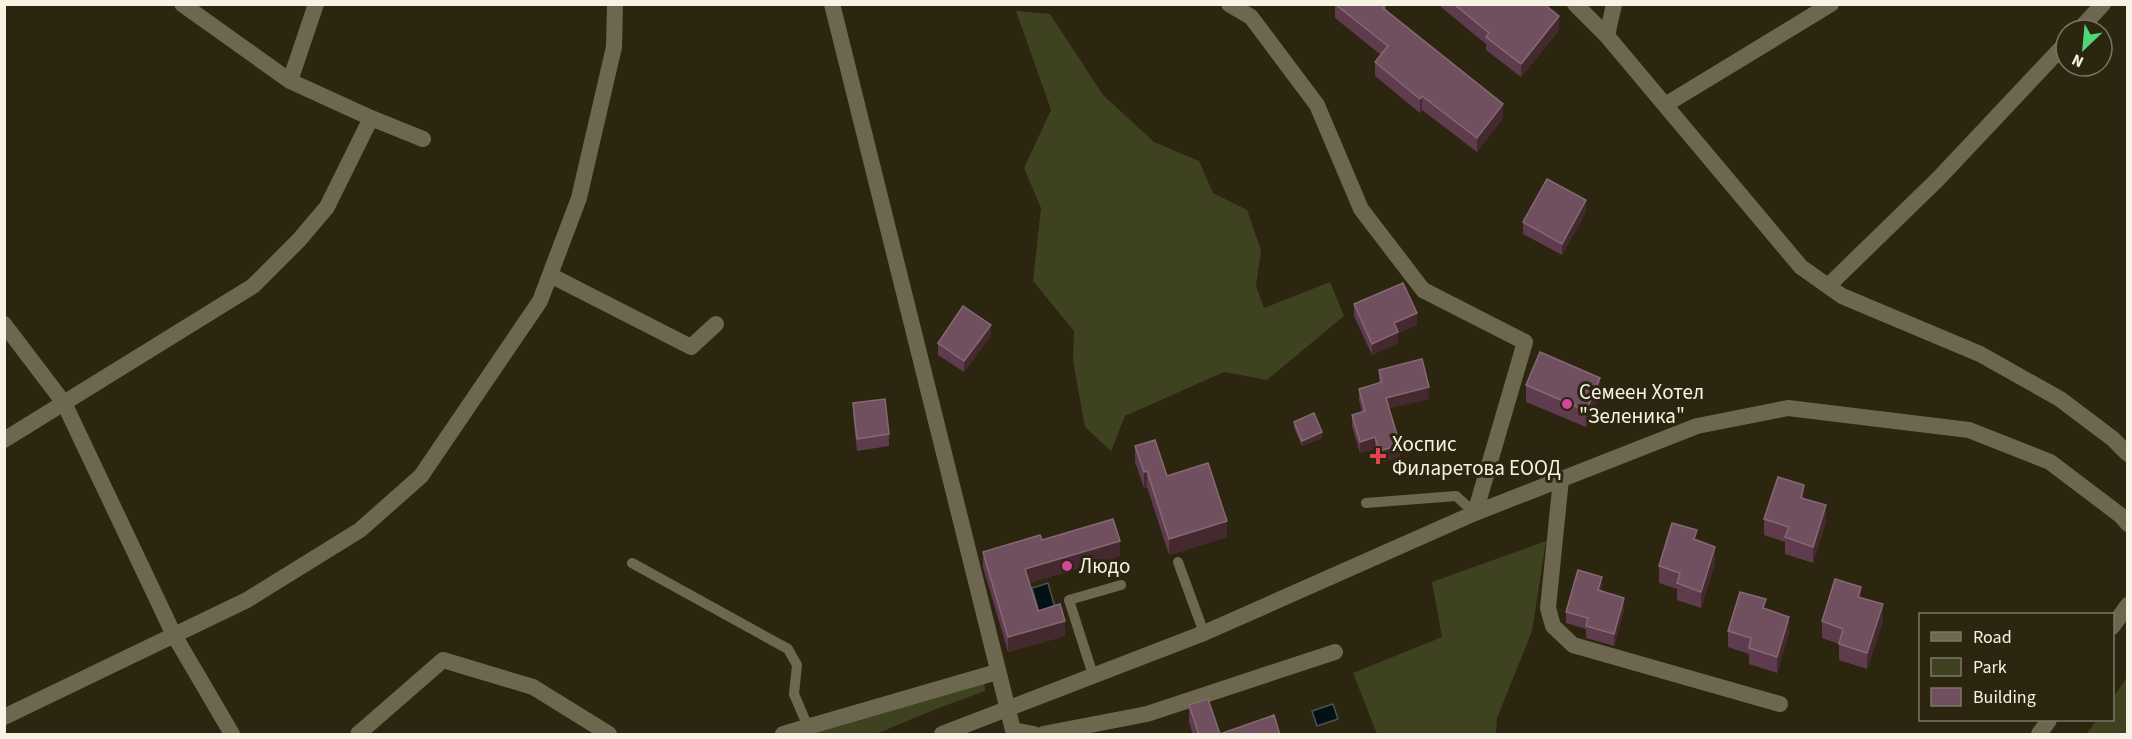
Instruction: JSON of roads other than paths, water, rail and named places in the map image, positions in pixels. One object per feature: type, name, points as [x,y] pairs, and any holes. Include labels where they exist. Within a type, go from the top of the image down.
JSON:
[{"type":"street","points":[[182,4],[290,81],[423,139]]},
{"type":"street","points":[[290,81],[316,4]]},
{"type":"street","points":[[4,717],[247,600],[360,530],[420,476],[540,300],[579,198],[614,47],[615,4]]},
{"type":"street","points":[[832,4],[1013,732],[1034,735]]},
{"type":"street","points":[[1229,4],[1251,16],[1317,105],[1361,209],[1423,290],[1525,342],[1475,513]]},
{"type":"street","points":[[1575,4],[1607,36],[1801,267],[1842,296],[1990,360],[2060,399],[2113,439],[2127,454]]},
{"type":"street","points":[[1607,36],[1614,4]]},
{"type":"street","points":[[1665,105],[1831,4]]},
{"type":"street","points":[[2090,18],[2103,4]]},
{"type":"street","points":[[1828,286],[1939,178],[2054,57]]},
{"type":"street","points":[[4,440],[253,286],[299,240],[327,207],[371,118]]},
{"type":"street","points":[[550,275],[691,347],[716,324]]},
{"type":"street","points":[[4,324],[64,403],[174,635],[232,735]]},
{"type":"street","points":[[942,735],[1204,633],[1475,513],[1697,426],[1788,408],[1969,430],[2050,462],[2120,516],[2127,524]]},
{"type":"street","points":[[1561,479],[1548,608],[1553,626],[1573,645],[1780,704]]},
{"type":"street","points":[[2114,624],[2127,605]]},
{"type":"street","points":[[1043,735],[1147,714],[1335,652]]},
{"type":"street","points":[[358,735],[443,660],[533,687],[609,735]]},
{"type":"street","points":[[783,735],[997,672]]},
{"type":"street","points":[[2039,735],[2048,721]]},
{"type":"lane","points":[[1366,504],[1456,496],[1475,513]]},
{"type":"lane","points":[[1178,562],[1204,633]]},
{"type":"lane","points":[[632,563],[788,649],[797,665],[794,694],[808,727]]},
{"type":"lane","points":[[1093,675],[1070,600],[1121,585]]},
{"type":"place","name":"Семеен Хотел \"Зеленика\"","points":[[1567,404]]},
{"type":"place","name":"Хоспис Филаретова ЕООД","points":[[1378,456]]},
{"type":"place","name":"Людо","points":[[1067,566]]}]
